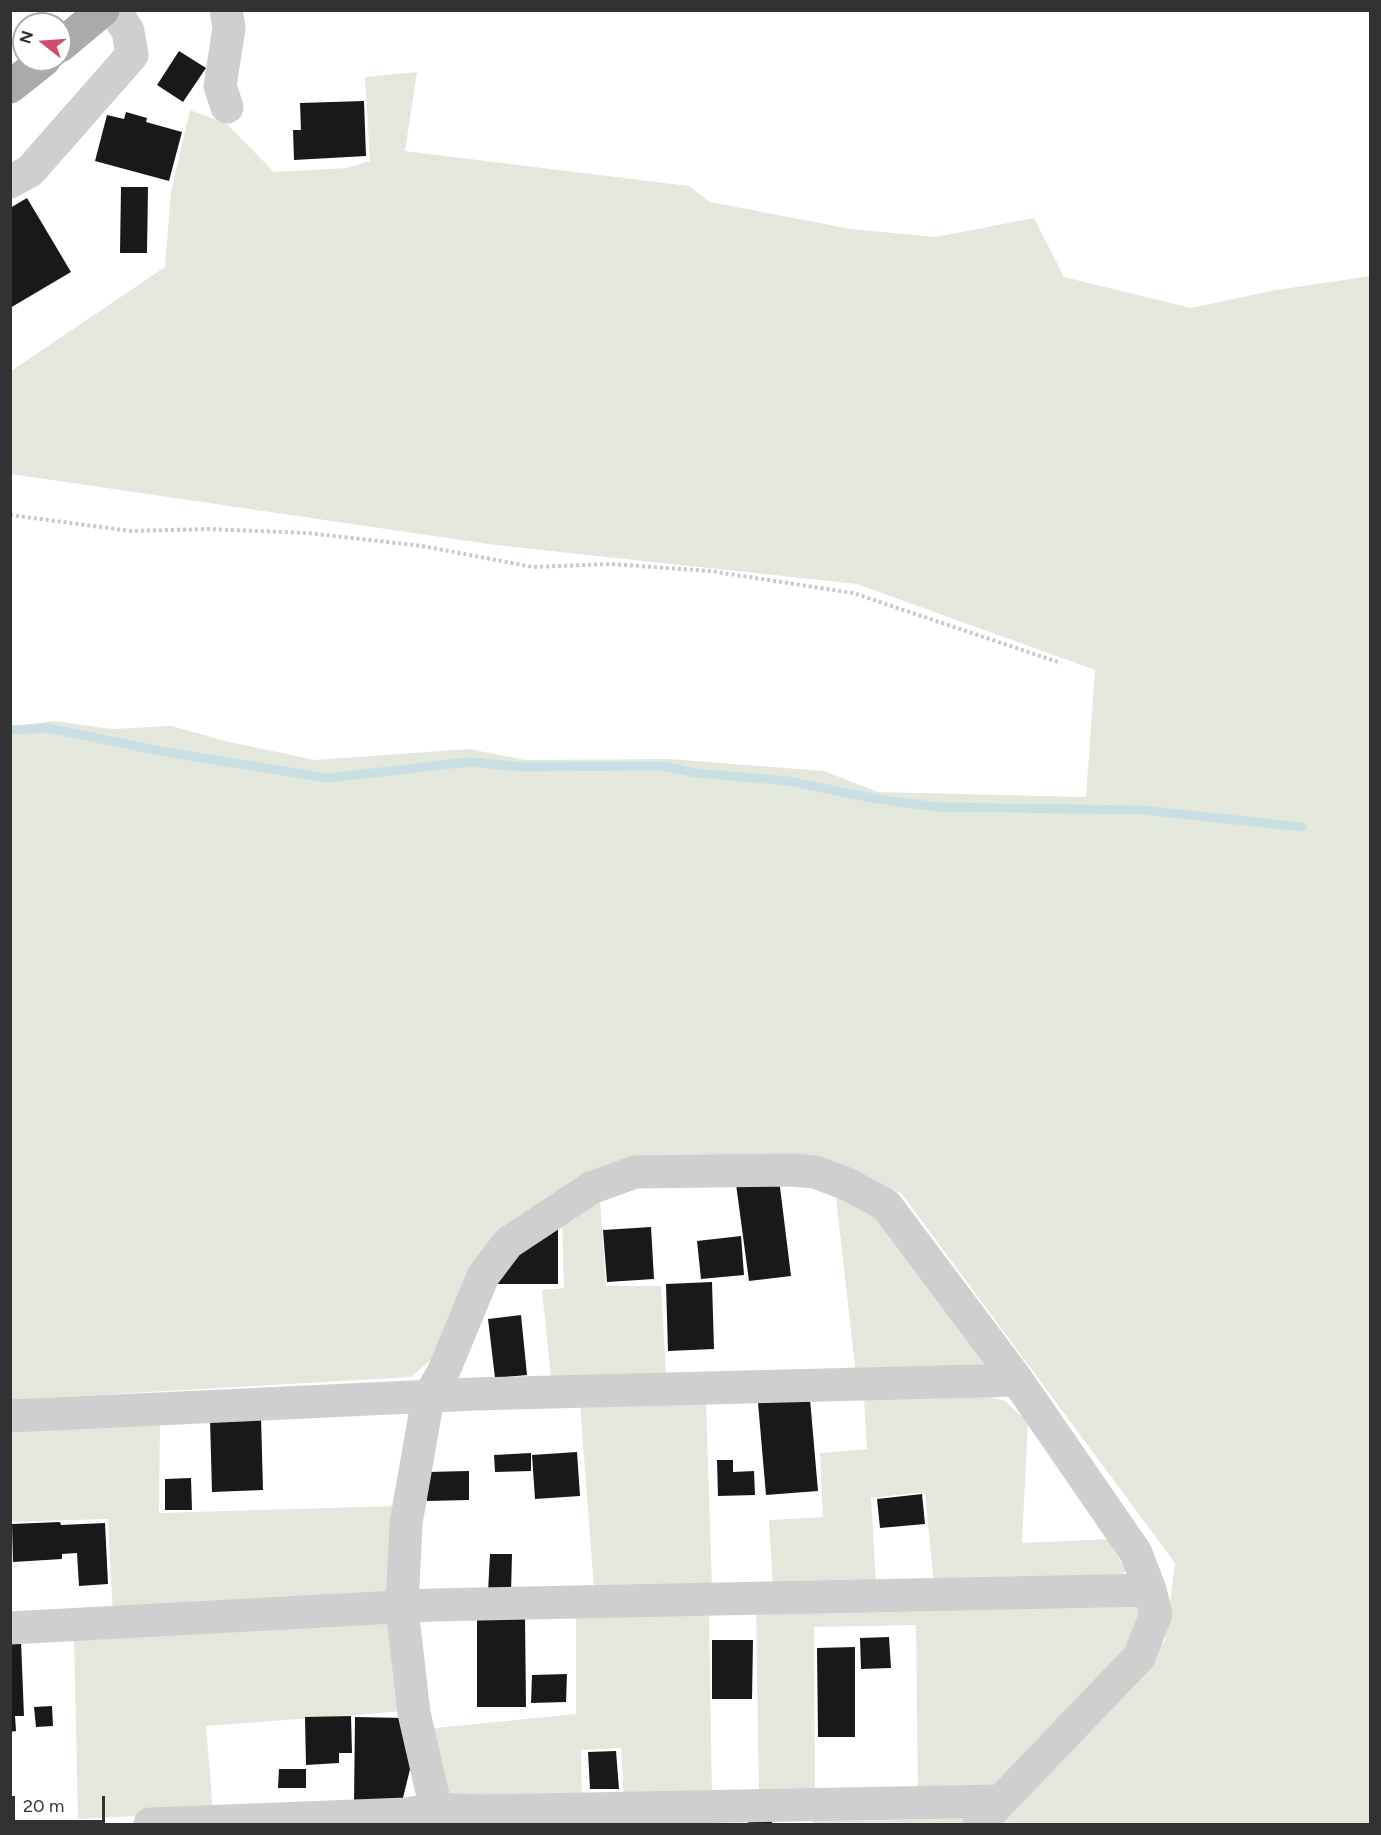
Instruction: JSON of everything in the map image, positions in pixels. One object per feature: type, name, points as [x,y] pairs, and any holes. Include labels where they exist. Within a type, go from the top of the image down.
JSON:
[{"type":"main road","points":[[72,36],[103,10]]},
{"type":"main road","points":[[10,87],[29,72]]},
{"type":"lane","points":[[10,182],[30,171],[132,56],[128,31],[114,10]]},
{"type":"lane","points":[[226,10],[229,28],[220,86],[227,107]]},
{"type":"lane","points":[[150,1824],[406,1814],[439,1817],[493,1811],[989,1813],[1139,1657],[1156,1614],[1136,1553],[1017,1380],[886,1205],[847,1184],[814,1172],[635,1172],[591,1188],[508,1243],[483,1276],[443,1372],[428,1398],[406,1523],[402,1608],[414,1713],[439,1817]]},
{"type":"lane","points":[[10,1416],[475,1394],[1017,1380]]},
{"type":"lane","points":[[10,1628],[445,1604],[1150,1590]]},
{"type":"path","points":[[10,515],[131,531],[208,529],[308,533],[422,546],[533,567],[610,564],[710,571],[853,593],[1061,663]]},
{"type":"shaded area","points":[[417,72],[405,151],[689,186],[710,202],[851,229],[936,237],[1034,218],[1064,277],[1191,308],[1276,290],[1370,276],[1370,1824],[998,1824],[1165,1641],[1175,1563],[901,1193],[808,1156],[577,1179],[444,1348],[411,1377],[11,1400],[11,727],[53,721],[112,729],[172,726],[225,741],[315,760],[469,749],[525,760],[670,759],[824,771],[878,792],[1086,797],[1095,670],[857,584],[495,545],[11,474],[11,371],[165,267],[171,192],[190,110],[227,124],[274,172],[346,168],[370,161],[365,77]]},
{"type":"shaded area","points":[[835,1189],[893,1227],[1002,1368],[856,1375]]},
{"type":"shaded area","points":[[600,1199],[606,1286],[661,1286],[666,1375],[551,1377],[542,1290],[564,1288],[562,1221]]},
{"type":"shaded area","points":[[980,1394],[1005,1401],[1028,1422],[1022,1543],[1108,1539],[1126,1571],[1115,1582],[934,1586],[925,1492],[871,1498],[876,1585],[773,1588],[769,1520],[823,1517],[820,1453],[867,1449],[864,1399]]},
{"type":"shaded area","points":[[706,1401],[712,1588],[594,1589],[580,1404]]},
{"type":"shaded area","points":[[160,1421],[159,1513],[396,1506],[390,1591],[113,1617],[108,1519],[11,1522],[10,1427]]},
{"type":"shaded area","points":[[1142,1602],[1125,1662],[999,1791],[918,1793],[916,1625],[814,1627],[815,1795],[759,1795],[756,1608]]},
{"type":"shaded area","points":[[709,1610],[712,1798],[624,1799],[621,1748],[581,1750],[582,1800],[446,1796],[426,1729],[576,1714],[576,1615]]},
{"type":"shaded area","points":[[387,1624],[396,1631],[406,1711],[206,1726],[213,1812],[78,1819],[74,1636]]},
{"type":"shaded area","points":[[962,1812],[968,1824],[813,1824],[812,1816]]},
{"type":"building","points":[[179,51],[206,68],[183,102],[157,85]]},
{"type":"building","points":[[364,101],[366,156],[294,160],[293,130],[301,130],[300,103]]},
{"type":"building","points":[[126,112],[147,118],[146,122],[182,132],[169,181],[95,161],[107,115],[124,119]]},
{"type":"building","points":[[121,187],[148,187],[147,253],[120,253]]},
{"type":"building","points":[[27,198],[71,272],[10,308],[10,208]]},
{"type":"building","points":[[779,1179],[791,1276],[749,1281],[736,1184]]},
{"type":"building","points":[[558,1225],[558,1284],[490,1284],[504,1265]]},
{"type":"building","points":[[651,1227],[654,1279],[607,1282],[603,1230]]},
{"type":"building","points":[[741,1236],[744,1275],[701,1279],[697,1241]]},
{"type":"building","points":[[712,1282],[714,1349],[668,1351],[666,1284]]},
{"type":"building","points":[[521,1315],[527,1375],[495,1378],[488,1319]]},
{"type":"building","points":[[810,1399],[818,1491],[766,1495],[758,1403]]},
{"type":"building","points":[[261,1417],[263,1490],[212,1492],[210,1419]]},
{"type":"building","points":[[577,1452],[580,1496],[535,1499],[532,1455]]},
{"type":"building","points":[[531,1453],[531,1471],[495,1472],[494,1455]]},
{"type":"building","points":[[717,1460],[733,1460],[733,1472],[754,1471],[755,1495],[718,1496]]},
{"type":"building","points":[[469,1471],[469,1500],[427,1501],[427,1472]]},
{"type":"building","points":[[191,1478],[192,1510],[165,1510],[165,1479]]},
{"type":"building","points":[[922,1494],[925,1524],[880,1528],[877,1499]]},
{"type":"building","points":[[60,1522],[61,1525],[105,1523],[108,1584],[79,1586],[77,1553],[62,1554],[62,1559],[13,1562],[12,1524]]},
{"type":"building","points":[[490,1554],[512,1554],[511,1593],[488,1592]]},
{"type":"building","points":[[525,1618],[526,1707],[477,1707],[477,1619]]},
{"type":"building","points":[[889,1637],[891,1668],[861,1669],[860,1638]]},
{"type":"building","points":[[712,1640],[753,1640],[752,1699],[712,1699]]},
{"type":"building","points":[[10,1641],[21,1641],[24,1716],[15,1716],[16,1731],[10,1732]]},
{"type":"building","points":[[855,1647],[855,1737],[818,1737],[817,1648]]},
{"type":"building","points":[[567,1674],[566,1702],[531,1703],[532,1675]]},
{"type":"building","points":[[52,1706],[53,1726],[36,1727],[34,1707]]},
{"type":"building","points":[[351,1716],[352,1753],[339,1753],[339,1763],[306,1765],[305,1717]]},
{"type":"building","points":[[355,1717],[405,1718],[412,1761],[402,1802],[354,1803]]},
{"type":"building","points":[[616,1751],[619,1789],[590,1789],[588,1752]]},
{"type":"building","points":[[279,1769],[306,1769],[306,1788],[278,1788]]},
{"type":"building","points":[[772,1821],[772,1824],[748,1824],[748,1822]]},
{"type":"waterway","points":[[10,730],[47,728],[165,752],[328,778],[469,762],[522,767],[663,766],[696,773],[788,781],[877,799],[938,807],[1142,810],[1302,827]]}]
